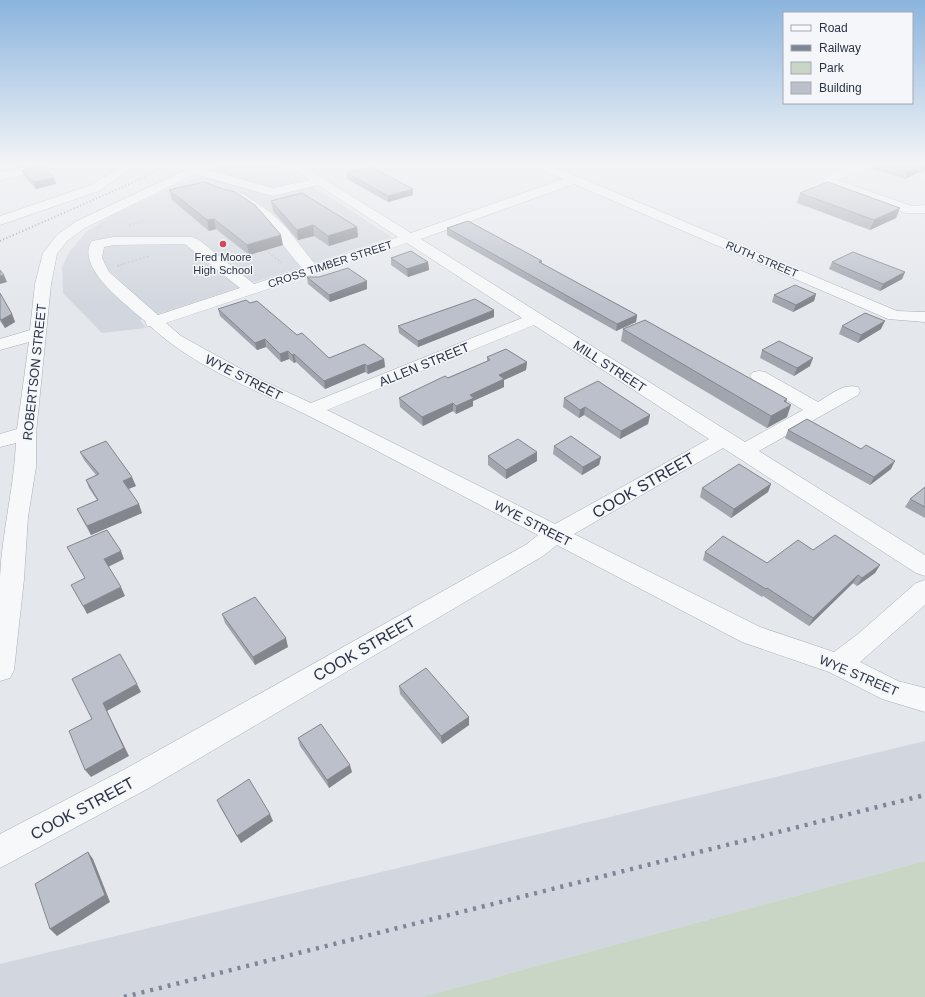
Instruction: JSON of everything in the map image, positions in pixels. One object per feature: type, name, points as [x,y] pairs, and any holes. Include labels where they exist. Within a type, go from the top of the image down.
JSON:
[{"type":"street","points":[[0,221],[27,212]]},
{"type":"street","name":"ROBERTSON STREET","points":[[0,670],[6,581],[25,467],[26,433],[43,284],[50,253],[62,238],[80,225],[107,212]]},
{"type":"street","points":[[263,212],[292,244],[304,262],[312,269]]},
{"type":"street","name":"MILL STREET","points":[[368,212],[925,566]]},
{"type":"street","name":"CROSS TIMBER STREET","points":[[153,322],[409,238],[483,212]]},
{"type":"street","name":"RUTH STREET","points":[[651,212],[894,316],[925,317]]},
{"type":"street","name":"WYE STREET","points":[[252,290],[194,243],[187,240],[114,241],[97,244],[95,258],[103,274],[153,322],[175,340],[254,384],[311,410],[751,635],[838,664],[892,691],[925,700]]},
{"type":"street","name":"ALLEN STREET","points":[[311,410],[536,318]]},
{"type":"street","points":[[0,345],[38,333]]},
{"type":"street","points":[[759,376],[818,410]]},
{"type":"street","name":"COOK STREET","points":[[0,852],[145,774],[528,554],[556,534],[734,445],[818,410],[851,391]]},
{"type":"street","points":[[0,441],[26,433]]},
{"type":"street","points":[[838,664],[867,642],[925,590]]},
{"type":"path","points":[[265,250],[283,263]]},
{"type":"shaded area","name":"Fred Moore High School","points":[[121,212],[352,212],[392,237],[140,320],[146,328],[102,333],[63,293],[62,267],[70,251],[87,231]]},
{"type":"shaded area","points":[[925,741],[925,861],[422,997],[0,997],[0,964]]},
{"type":"green space","points":[[925,861],[925,997],[422,997]]},
{"type":"building","points":[[196,212],[261,212],[281,235],[247,245],[214,219],[207,220]]},
{"type":"building","points":[[280,212],[332,212],[357,227],[328,236],[313,225],[297,230]]},
{"type":"building","points":[[851,212],[892,212],[874,220]]},
{"type":"building","points":[[468,221],[542,261],[539,262],[637,315],[617,324],[447,228]]},
{"type":"building","points":[[411,251],[428,262],[407,269],[391,258]]},
{"type":"building","points":[[853,252],[905,272],[883,284],[832,262]]},
{"type":"building","points":[[348,268],[367,281],[329,295],[307,277],[319,277]]},
{"type":"building","points":[[0,270],[4,275],[0,276]]},
{"type":"building","points":[[795,285],[816,294],[796,305],[774,295]]},
{"type":"building","points":[[0,293],[12,314],[1,320],[0,318]]},
{"type":"building","points":[[475,299],[494,310],[418,341],[398,326]]},
{"type":"building","points":[[246,300],[250,303],[257,301],[297,335],[302,333],[329,358],[364,344],[384,359],[367,366],[365,364],[324,381],[294,354],[292,355],[288,351],[280,354],[265,339],[255,343],[218,309]]},
{"type":"building","points":[[865,313],[885,321],[861,335],[842,326]]},
{"type":"building","points":[[645,320],[787,399],[784,401],[791,405],[771,416],[623,329]]},
{"type":"building","points":[[779,341],[813,358],[797,368],[762,350]]},
{"type":"building","points":[[506,349],[527,362],[499,375],[504,379],[470,395],[474,398],[456,406],[453,403],[422,417],[399,398],[445,376],[448,378],[490,360],[487,357]]},
{"type":"building","points":[[598,381],[650,415],[621,431],[585,407],[580,410],[564,398]]},
{"type":"building","points":[[807,419],[861,449],[866,445],[895,461],[874,477],[788,430]]},
{"type":"building","points":[[571,436],[601,457],[583,467],[554,446]]},
{"type":"building","points":[[518,439],[537,452],[506,470],[488,456]]},
{"type":"building","points":[[106,441],[132,477],[123,481],[139,504],[87,526],[77,509],[98,500],[86,480],[99,474],[80,452]]},
{"type":"building","points":[[739,464],[771,484],[734,509],[702,488]]},
{"type":"building","points":[[925,487],[925,507],[910,499]]},
{"type":"building","points":[[107,530],[121,551],[104,559],[121,587],[83,606],[71,585],[85,578],[67,547]]},
{"type":"building","points":[[835,535],[880,565],[862,578],[858,575],[813,618],[767,588],[766,589],[705,552],[723,536],[767,563],[798,540],[813,550]]},
{"type":"building","points":[[255,597],[286,638],[253,657],[222,614]]},
{"type":"building","points":[[120,654],[137,684],[103,703],[124,748],[85,770],[69,731],[92,719],[72,679]]},
{"type":"building","points":[[426,668],[469,717],[441,736],[399,686]]},
{"type":"building","points":[[321,724],[350,765],[327,780],[298,738]]},
{"type":"building","points":[[249,779],[270,814],[237,836],[217,800]]},
{"type":"building","points":[[88,852],[105,895],[50,929],[35,884]]},
{"type":"railway","points":[[0,241],[67,212]]},
{"type":"railway","points":[[124,997],[925,795]]},
{"type":"place","name":"Fred Moore High School","points":[[223,244]]}]
